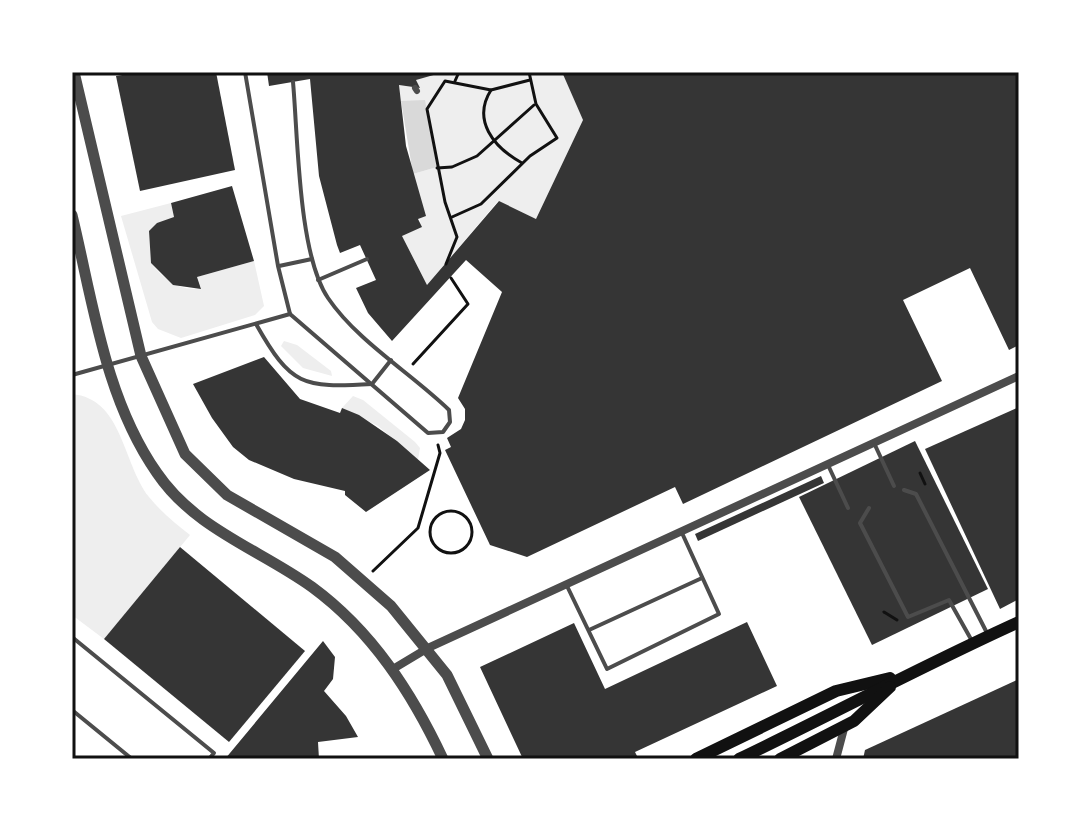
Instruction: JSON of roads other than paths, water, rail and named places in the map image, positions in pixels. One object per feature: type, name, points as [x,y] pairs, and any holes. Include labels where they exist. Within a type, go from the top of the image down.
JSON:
[{"type":"main road","points":[[739,759],[836,712],[904,674],[1019,622]]},
{"type":"main road","points":[[780,759],[845,725],[904,674]]},
{"type":"main road","points":[[696,759],[836,691],[904,674]]},
{"type":"street","points":[[74,72],[141,356],[185,454],[227,495],[335,557],[365,580],[428,648],[447,675],[488,759]]},
{"type":"street","points":[[72,215],[107,365],[131,431],[158,476],[205,523],[313,588],[359,628],[412,697],[443,759]]},
{"type":"street","points":[[393,669],[428,648],[1019,376]]},
{"type":"street","points":[[836,759],[845,725]]},
{"type":"lane","points":[[245,72],[278,266],[290,314],[428,433],[436,434],[450,422],[449,410],[334,307],[318,280],[312,259],[293,82]]},
{"type":"lane","points":[[278,266],[312,259]]},
{"type":"lane","points":[[318,280],[367,259]]},
{"type":"lane","points":[[72,375],[290,314]]},
{"type":"lane","points":[[256,324],[278,363],[305,382],[331,386],[372,384],[391,360]]},
{"type":"lane","points":[[874,443],[894,486]]},
{"type":"lane","points":[[828,465],[848,508]]},
{"type":"lane","points":[[904,490],[916,494],[988,636]]},
{"type":"lane","points":[[869,508],[860,523],[908,617],[949,600],[972,643]]},
{"type":"lane","points":[[567,586],[607,669],[719,614],[682,533]]},
{"type":"lane","points":[[589,630],[702,578]]},
{"type":"lane","points":[[72,637],[214,753],[209,759]]},
{"type":"lane","points":[[72,710],[132,759]]}]
